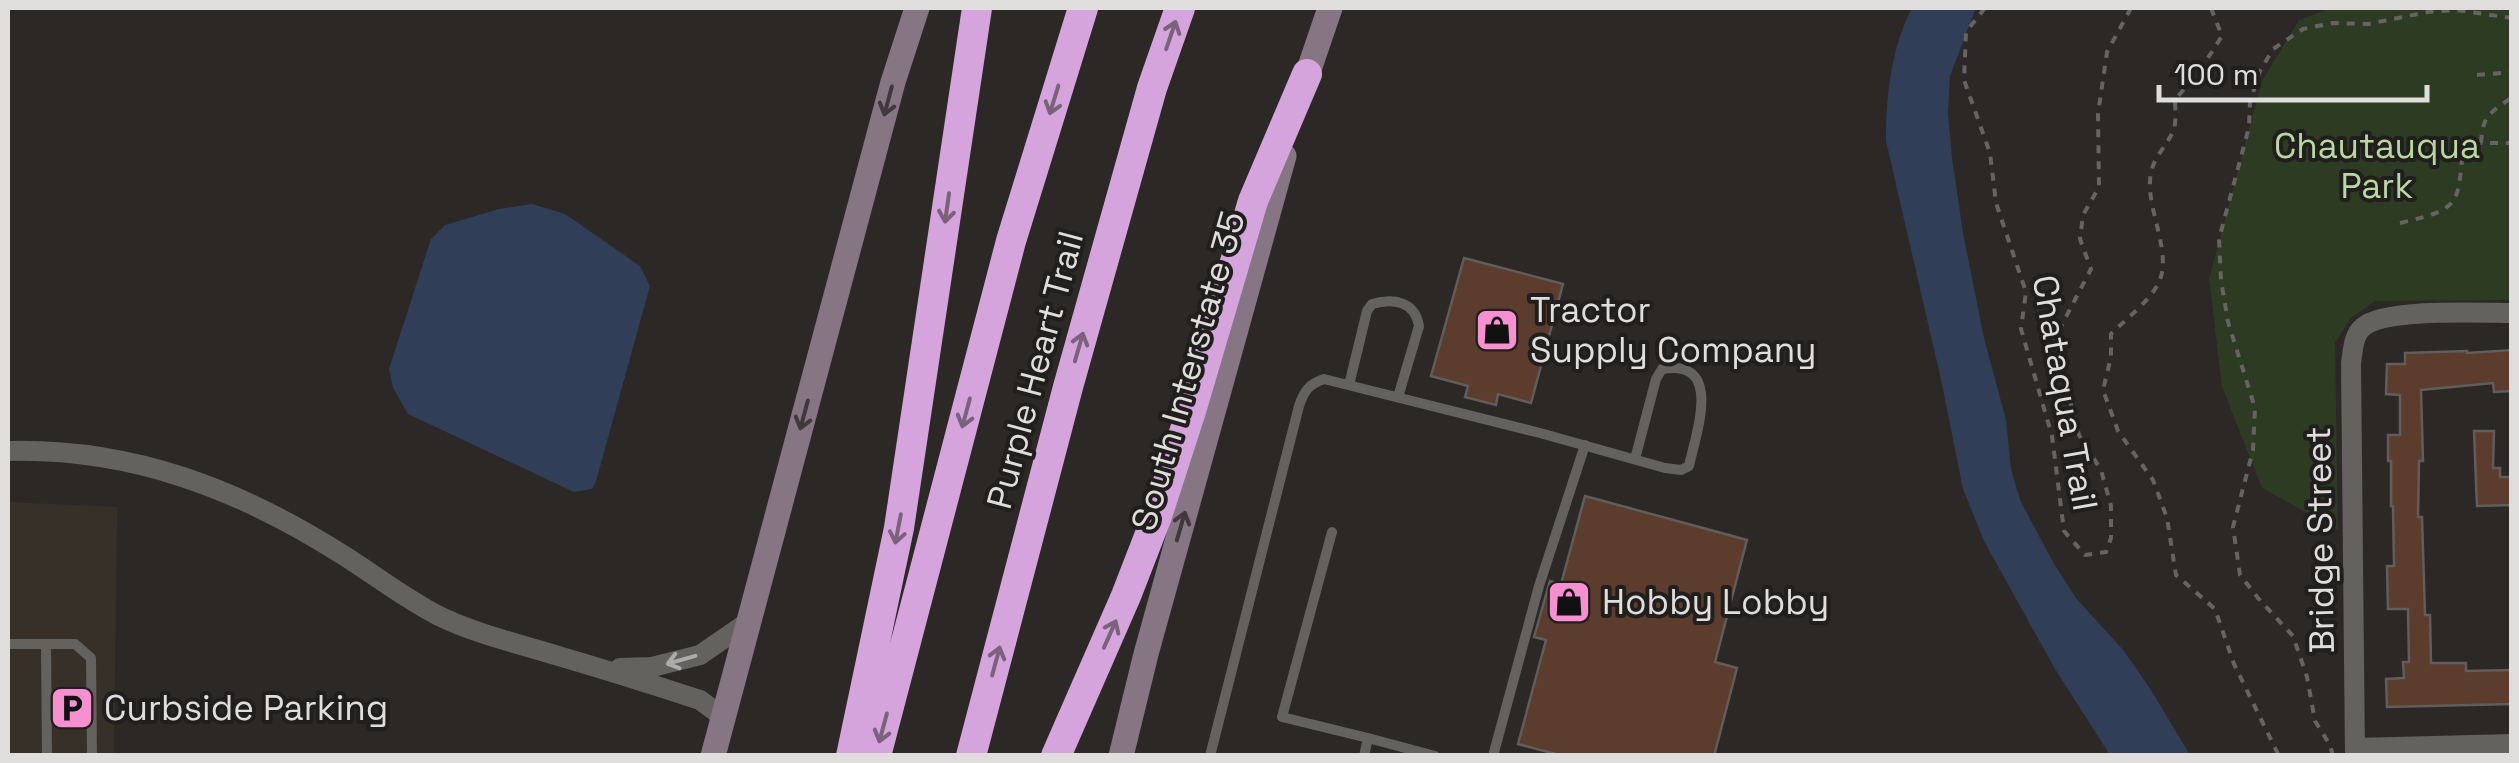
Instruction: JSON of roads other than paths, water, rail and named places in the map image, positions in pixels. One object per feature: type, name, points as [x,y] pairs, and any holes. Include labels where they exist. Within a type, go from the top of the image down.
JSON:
[{"type":"highway","points":[[851,756],[899,528],[977,8]]},
{"type":"highway","name":"Purple Heart Trail","points":[[876,756],[1010,242],[1083,8]]},
{"type":"highway","name":"Purple Heart Trail","points":[[971,756],[1073,368],[1152,88],[1180,8]]},
{"type":"highway","points":[[1056,756],[1126,596],[1156,516],[1252,201],[1306,74]]},
{"type":"main road","points":[[714,756],[888,100],[916,8]]},
{"type":"main road","name":"South Interstate 35","points":[[1121,756],[1306,74],[1330,8]]},
{"type":"main road","points":[[1107,756],[1146,654]]},
{"type":"street","name":"Bridge Street","points":[[2355,752],[2351,363],[2354,341],[2362,327],[2382,317],[2512,312]]},
{"type":"street","points":[[8,451],[49,450],[110,457],[167,470],[299,528],[439,616],[484,634],[700,700],[724,717]]},
{"type":"street","points":[[604,669],[676,663],[700,655],[748,622]]},
{"type":"street","points":[[2355,752],[2512,744]]},
{"type":"lane","points":[[1349,385],[1367,311],[1372,304],[1396,301],[1409,306],[1420,326],[1398,397]]},
{"type":"lane","points":[[1210,756],[1299,406],[1304,391],[1313,382],[1324,379],[1585,444],[1635,460],[1665,468],[1681,470],[1690,466],[1702,403],[1700,385],[1686,368],[1662,368],[1635,460]]},
{"type":"lane","points":[[1493,756],[1539,586],[1585,444]]},
{"type":"lane","points":[[1332,532],[1282,717],[1435,756]]},
{"type":"lane","points":[[8,644],[75,644],[91,658],[92,756]]},
{"type":"lane","points":[[46,644],[47,756]]},
{"type":"lane","points":[[1364,756],[1368,738]]},
{"type":"water","points":[[1912,8],[1976,8],[1950,76],[1952,158],[1963,233],[1984,338],[2006,420],[2011,469],[2020,500],[2076,598],[2124,651],[2190,755],[2110,755],[2055,669],[1984,541],[1963,489],[1886,141],[1891,73]]},
{"type":"water","points":[[532,204],[565,214],[640,266],[650,286],[592,489],[574,492],[408,414],[393,388],[389,369],[431,239],[445,225]]},
{"type":"place","name":"Tractor Supply Company","points":[[1497,330]]},
{"type":"place","name":"Hobby Lobby","points":[[1569,602]]},
{"type":"place","name":"Curbside Parking","points":[[72,708]]},
{"type":"park label","name":"Chautauqua Park","points":[[2377,166]]}]
